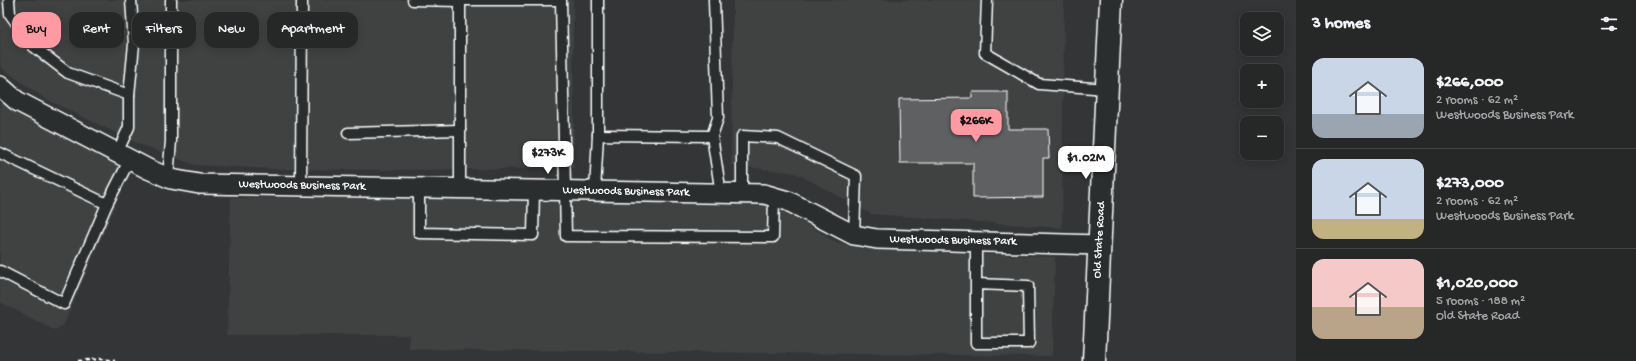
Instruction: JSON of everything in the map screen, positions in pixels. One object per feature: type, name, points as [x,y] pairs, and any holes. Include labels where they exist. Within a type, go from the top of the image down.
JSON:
[{"type":"street","name":"Old State Road","points":[[1094,361],[1111,0]]},
{"type":"street","name":"Westwoods Business Park","points":[[0,86],[17,101],[168,178],[199,184],[764,194],[788,200],[854,235],[877,239],[1100,245]]},
{"type":"lane","points":[[9,0],[10,14],[33,46],[68,73],[129,95]]},
{"type":"lane","points":[[0,270],[64,304],[107,204],[124,156],[129,127],[129,95],[134,44],[131,0]]},
{"type":"lane","points":[[168,178],[171,141],[171,0]]},
{"type":"lane","points":[[301,186],[302,0]]},
{"type":"lane","points":[[413,0],[560,0],[566,236],[773,237],[774,197]]},
{"type":"lane","points":[[595,191],[598,135],[598,0]]},
{"type":"lane","points":[[714,0],[718,118],[712,136],[721,194]]},
{"type":"lane","points":[[987,0],[986,53],[1039,84],[1107,89]]},
{"type":"lane","points":[[460,1],[460,189]]},
{"type":"lane","points":[[348,134],[460,130]]},
{"type":"lane","points":[[598,135],[712,136]]},
{"type":"lane","points":[[742,194],[742,136],[778,138],[856,176],[854,235]]},
{"type":"lane","points":[[0,153],[107,204]]},
{"type":"lane","points":[[419,188],[419,234],[533,235],[534,190]]},
{"type":"lane","points":[[976,241],[976,284],[976,343],[1028,343],[1028,286],[976,284]]},
{"type":"path","points":[[78,361],[100,359],[115,361]]},
{"type":"shaded area","points":[[0,0],[573,0],[574,168],[397,170],[275,169],[195,165],[139,144],[44,98],[3,69],[0,63]]},
{"type":"shaded area","points":[[733,0],[1064,0],[1062,228],[871,214],[796,173],[731,165]]},
{"type":"shaded area","points":[[0,98],[16,111],[130,172],[64,324],[56,331],[0,302]]},
{"type":"shaded area","points":[[477,197],[750,201],[790,212],[833,241],[861,249],[1055,257],[1052,356],[409,349],[409,335],[227,335],[231,198]]},
{"type":"building","points":[[972,92],[1008,92],[1008,129],[1048,129],[1049,158],[1043,158],[1043,197],[973,198],[973,163],[900,163],[899,99],[972,98]]}]
